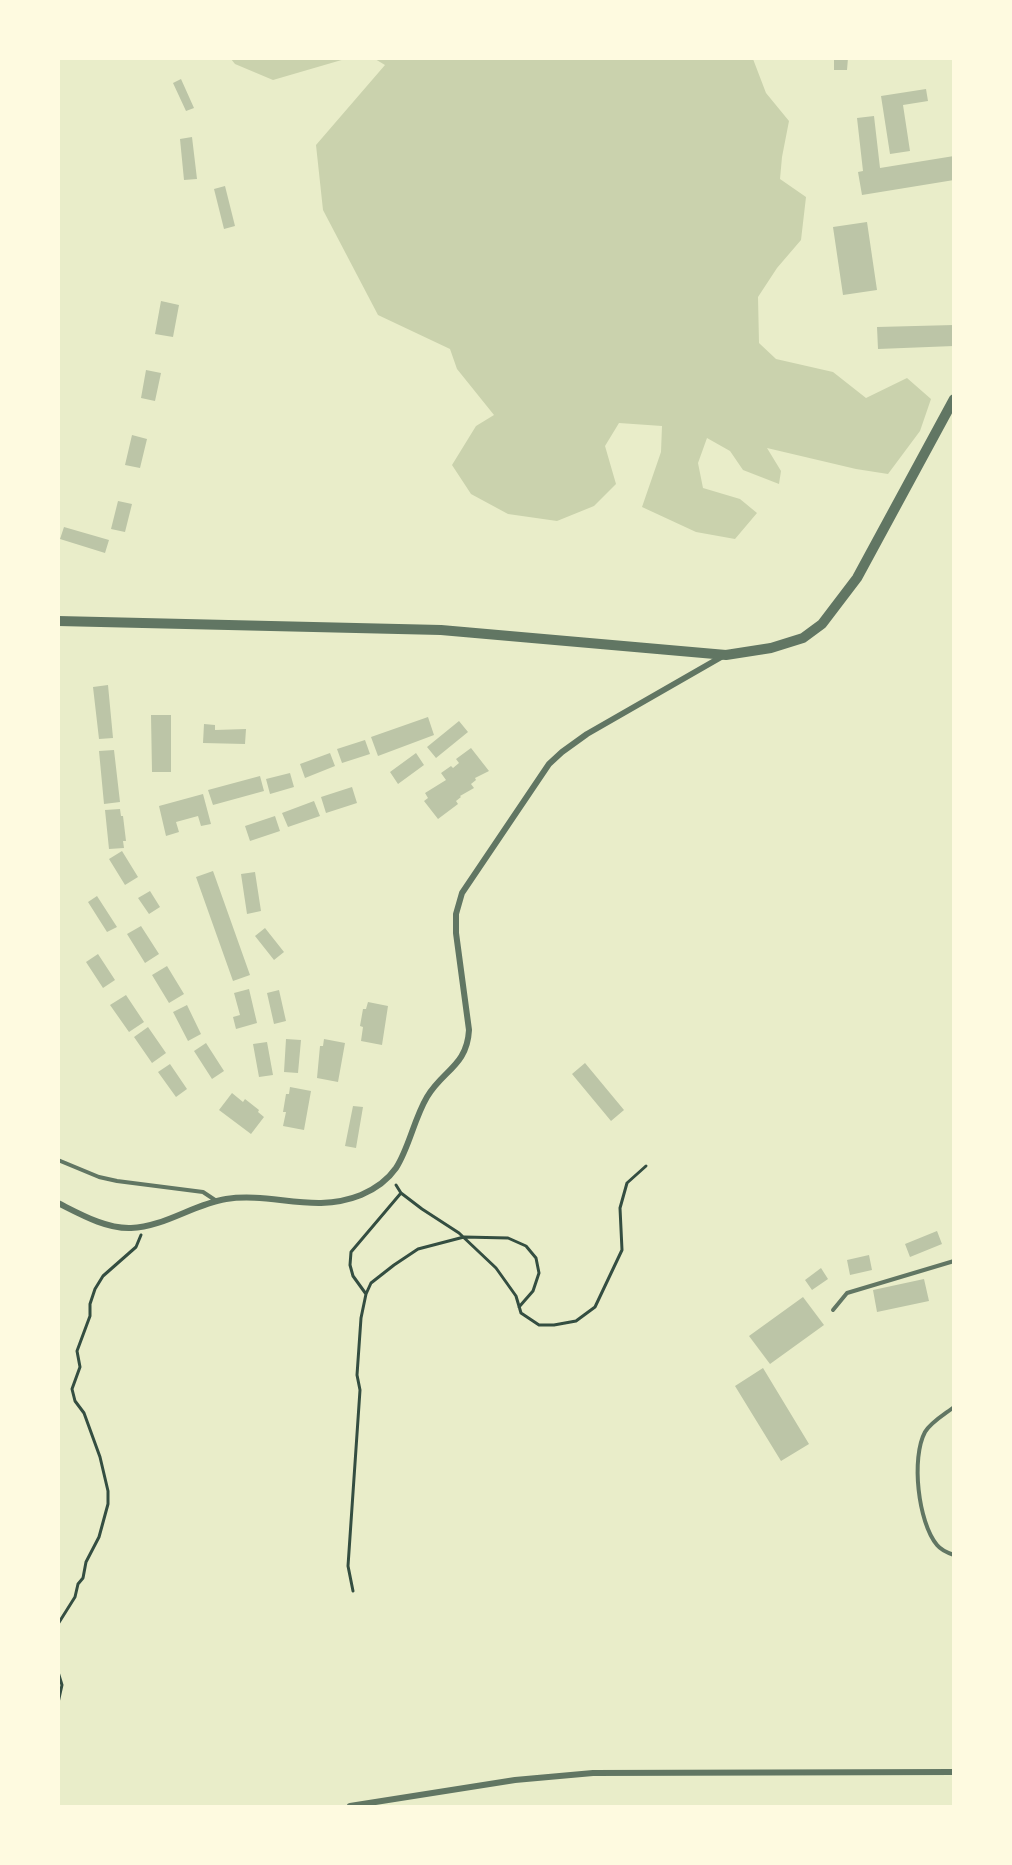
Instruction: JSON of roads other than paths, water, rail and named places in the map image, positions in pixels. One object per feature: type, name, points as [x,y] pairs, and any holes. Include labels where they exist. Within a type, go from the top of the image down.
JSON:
[{"type":"street","points":[[58,621],[441,630],[726,655],[771,648],[803,638],[822,624],[856,578],[954,399]]},
{"type":"street","points":[[58,1203],[106,1224],[131,1228],[156,1223],[207,1202],[252,1198],[307,1204],[331,1204],[371,1191],[397,1166],[428,1095],[463,1057],[468,1043],[469,1030],[456,933],[456,914],[462,893],[549,764],[562,752],[587,734],[726,655]]},
{"type":"street","points":[[350,1806],[515,1780],[593,1773],[954,1772]]},
{"type":"lane","points":[[58,1161],[99,1177],[117,1181],[203,1192],[216,1201]]},
{"type":"lane","points":[[833,1310],[847,1293],[954,1261]]},
{"type":"lane","points":[[954,1407],[926,1430],[918,1452],[917,1481],[927,1524],[938,1546],[954,1555]]}]
